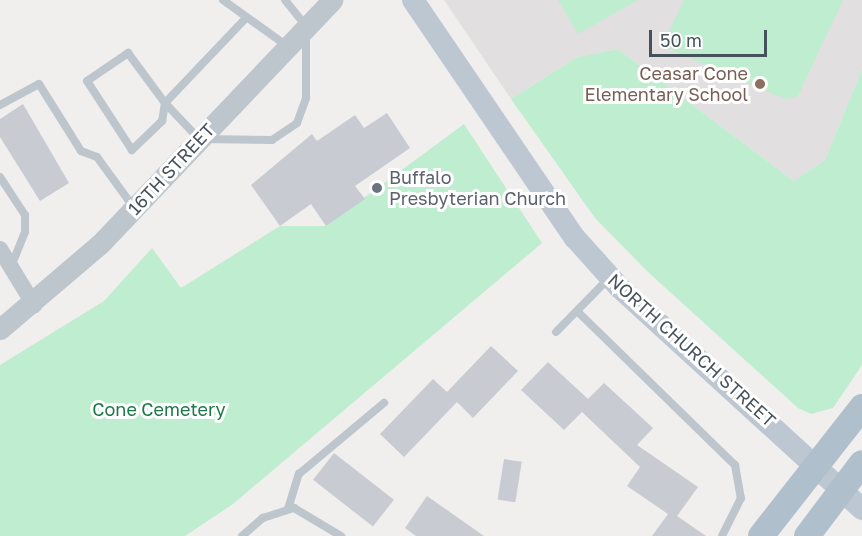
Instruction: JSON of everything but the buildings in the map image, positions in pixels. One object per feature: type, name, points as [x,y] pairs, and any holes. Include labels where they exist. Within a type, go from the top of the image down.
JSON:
[{"type":"main road","name":"NORTH CHURCH STREET","points":[[413,0],[575,238],[610,277],[818,466],[862,509]]},
{"type":"main road","points":[[761,536],[862,407]]},
{"type":"main road","points":[[807,536],[862,463]]},
{"type":"street","name":"16TH STREET","points":[[0,329],[34,305],[135,208],[332,0]]},
{"type":"street","points":[[0,249],[34,305]]},
{"type":"lane","points":[[223,0],[245,19],[287,46]]},
{"type":"lane","points":[[245,19],[165,103],[162,121],[132,150],[87,81],[129,53],[165,103],[199,139],[272,140],[297,123],[306,98],[306,26],[285,0]]},
{"type":"lane","points":[[0,105],[39,84],[81,151],[96,157],[135,208]]},
{"type":"lane","points":[[0,177],[25,215],[25,232],[11,267]]},
{"type":"lane","points":[[556,332],[610,277]]},
{"type":"lane","points":[[577,311],[735,465],[741,498],[722,536]]},
{"type":"lane","points":[[288,509],[299,474],[384,403]]},
{"type":"lane","points":[[242,536],[263,518],[288,509],[305,512],[341,536]]},
{"type":"shaded area","name":"Ceasar Cone Elementary School","points":[[444,0],[862,0],[862,69],[825,160],[794,181],[618,49],[577,57],[511,99]]},
{"type":"green space","points":[[558,0],[638,0],[578,34]]},
{"type":"green space","points":[[684,0],[843,0],[798,96],[785,99],[662,46]]},
{"type":"green space","points":[[618,49],[794,181],[825,160],[862,69],[862,365],[833,408],[811,414],[798,408],[648,272],[595,218],[511,99],[577,57]]},
{"type":"green space","name":"Cone Cemetery","points":[[464,124],[542,243],[233,504],[185,536],[0,536],[0,365],[104,301],[152,248],[181,288],[280,226],[326,226]]},
{"type":"place","name":"Ceasar Cone Elementary School","points":[[760,84]]},
{"type":"place","name":"Buffalo Presbyterian Church","points":[[377,188]]}]
